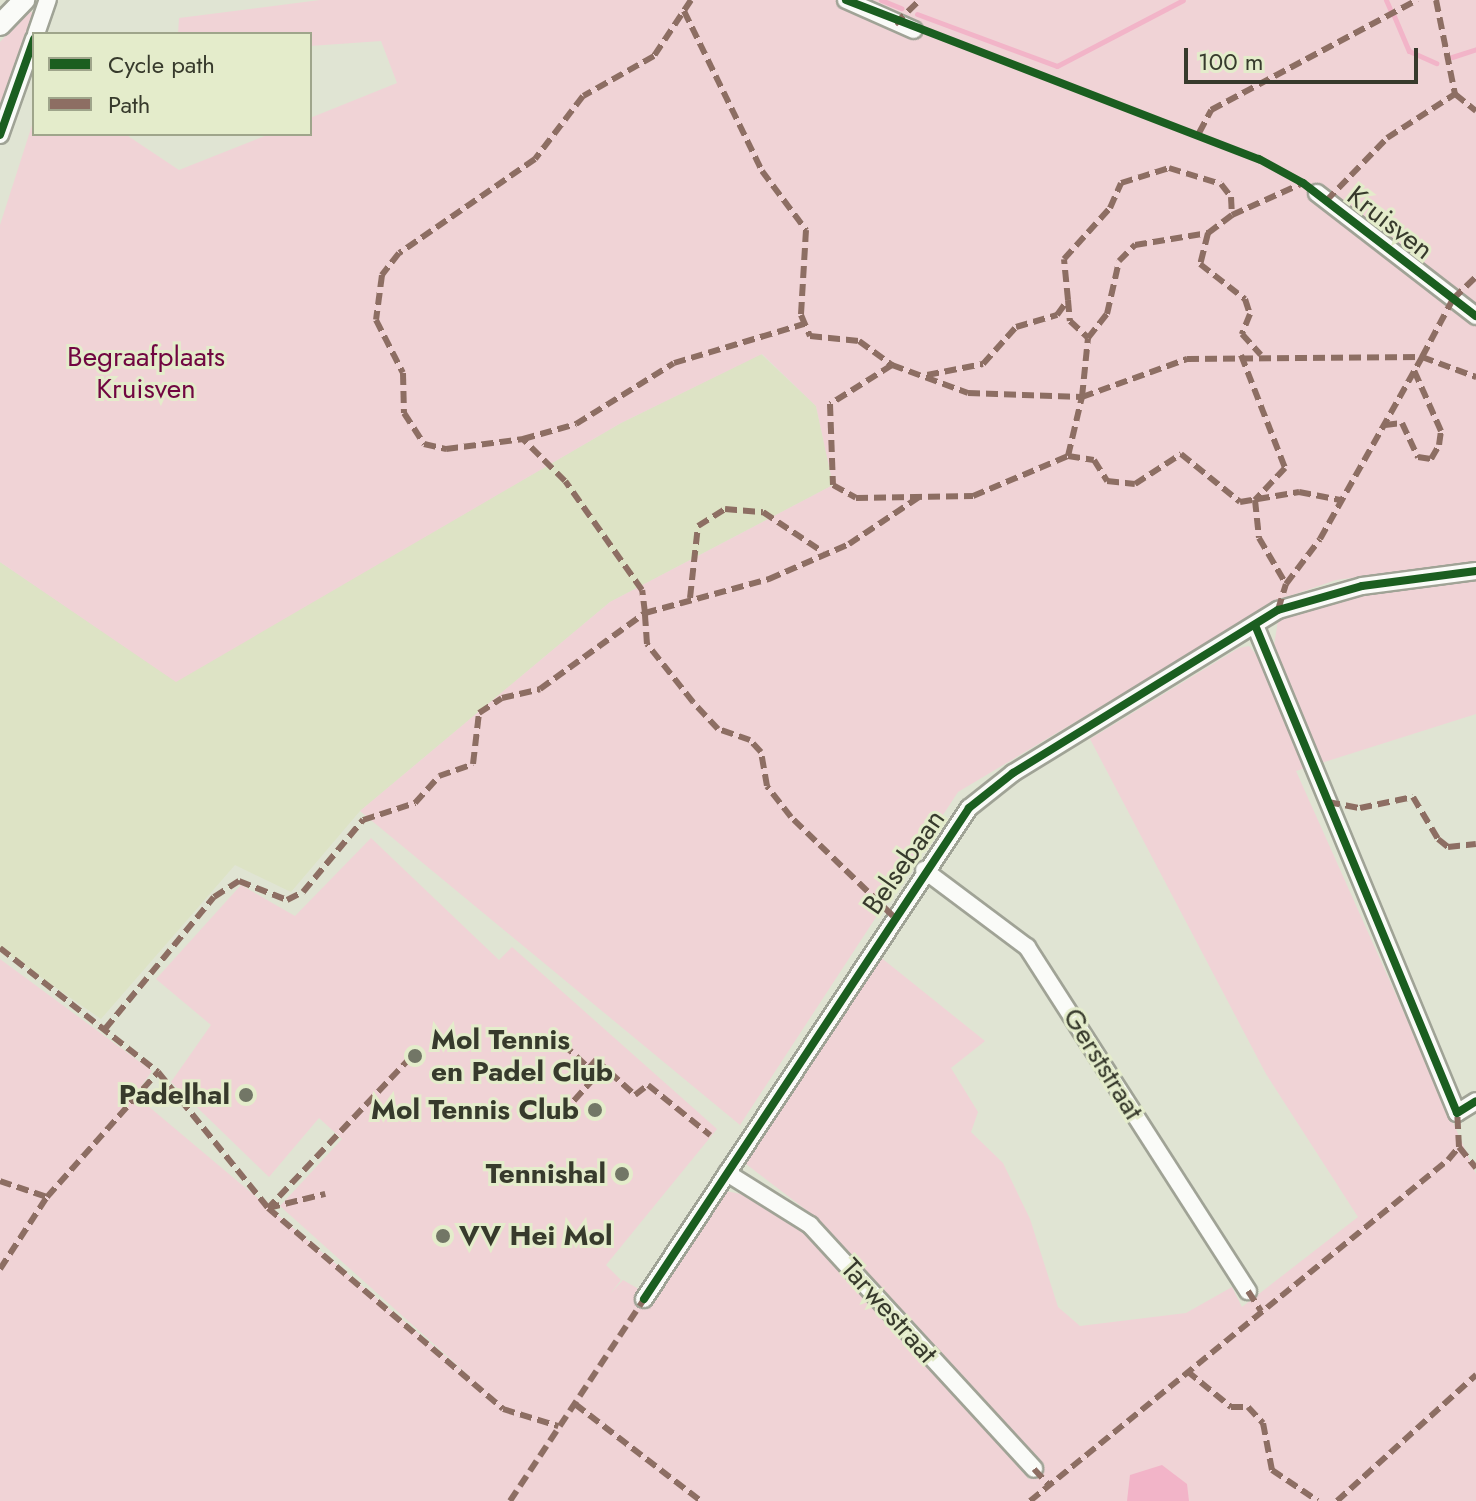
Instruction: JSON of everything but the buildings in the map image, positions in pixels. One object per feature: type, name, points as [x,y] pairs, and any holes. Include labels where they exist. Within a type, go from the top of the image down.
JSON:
[{"type":"street","points":[[0,25],[24,0]]},
{"type":"street","points":[[36,32],[48,0]]},
{"type":"street","points":[[846,0],[914,30]]},
{"type":"street","points":[[0,135],[32,44]]},
{"type":"street","name":"Kruisven","points":[[1317,193],[1476,316]]},
{"type":"street","name":"Belsebaan","points":[[644,1299],[924,870],[969,808],[1013,773],[1255,625],[1317,595],[1476,571]]},
{"type":"street","points":[[1255,625],[1457,1113],[1476,1101]]},
{"type":"street","name":"Gerststraat","points":[[924,870],[1027,947],[1248,1291]]},
{"type":"street","name":"Tarwestraat","points":[[727,1173],[810,1225],[1034,1469]]},
{"type":"shaded area","points":[[761,354],[816,406],[833,485],[610,602],[360,811],[291,892],[235,865],[101,1019],[0,949],[0,562],[176,681],[621,423]]},
{"type":"shaded area","points":[[1162,1465],[1187,1484],[1189,1501],[1127,1501],[1130,1475]]},
{"type":"green space","name":"Begraafplaats Kruisven","points":[[320,0],[1476,0],[1476,562],[1336,580],[1281,599],[958,792],[740,1125],[360,811],[610,602],[833,485],[816,406],[762,354],[621,423],[176,682],[0,562],[0,225],[32,125],[32,136],[128,136],[179,170],[265,136],[312,136],[312,117],[397,83],[381,41],[312,46],[312,32],[178,32],[179,18]]},
{"type":"green space","points":[[30,10],[36,19],[0,119],[0,42]]},
{"type":"green space","points":[[1476,580],[1476,714],[1296,771],[1476,1174],[1476,1501],[0,1501],[0,959],[152,1071],[135,1095],[474,1380],[280,1206],[342,1139],[319,1118],[269,1177],[171,1082],[211,1025],[156,979],[241,885],[295,916],[371,838],[499,960],[512,947],[717,1129],[606,1265],[621,1280],[610,1294],[623,1280],[656,1299],[726,1191],[745,1195],[808,1236],[843,1271],[1029,1479],[1045,1466],[818,1219],[742,1161],[879,956],[985,1041],[951,1068],[978,1112],[971,1132],[1003,1163],[1030,1219],[1058,1307],[1080,1326],[1186,1313],[1232,1287],[1242,1307],[1358,1217],[1266,1074],[1090,739],[1239,648],[1249,646],[1258,657],[1273,651],[1278,621],[1356,595]]},
{"type":"waterway","points":[[881,0],[901,8]]},
{"type":"waterway","points":[[917,14],[1057,66],[1183,0]]},
{"type":"waterway","points":[[1386,0],[1391,11]]},
{"type":"waterway","points":[[1394,16],[1409,51],[1436,63]]},
{"type":"waterway","points":[[1452,57],[1476,49]]},
{"type":"marked path","points":[[691,0],[654,56],[583,96],[535,159],[399,253],[382,275],[376,320],[403,373],[404,413],[424,444],[446,449],[523,439],[576,424],[674,363],[804,324]]},
{"type":"marked path","points":[[895,24],[920,0]]},
{"type":"marked path","points":[[1199,133],[1211,110],[1417,0]]},
{"type":"marked path","points":[[1436,0],[1455,94],[1476,111]]},
{"type":"marked path","points":[[684,11],[762,171],[806,230],[801,315],[810,336],[859,341],[892,365],[968,393],[1082,397],[1088,338],[1107,314],[1119,261],[1135,245],[1208,233]]},
{"type":"marked path","points":[[1326,201],[1387,138],[1455,94]]},
{"type":"marked path","points":[[927,375],[983,364],[1016,327],[1057,315],[1068,300],[1064,259],[1110,208],[1121,183],[1169,168],[1221,184],[1231,197],[1232,215],[1208,233],[1200,264],[1245,299],[1250,314],[1242,334],[1261,355]]},
{"type":"marked path","points":[[1232,215],[1303,183]]},
{"type":"marked path","points":[[892,365],[830,404],[833,485],[856,498],[973,496],[1068,456],[1082,397],[1187,359],[1422,357],[1453,299],[1476,277]]},
{"type":"marked path","points":[[1068,300],[1070,321],[1088,338]]},
{"type":"marked path","points":[[1241,355],[1285,468],[1255,500],[1259,538],[1286,584]]},
{"type":"marked path","points":[[1278,610],[1286,584],[1320,539],[1422,357],[1476,377]]},
{"type":"marked path","points":[[1385,425],[1402,423],[1418,457],[1431,459],[1439,445],[1441,431],[1413,368]]},
{"type":"marked path","points":[[105,1029],[214,897],[239,881],[287,900],[303,892],[363,820],[415,803],[439,776],[473,764],[479,713],[502,698],[540,689],[645,613],[642,590],[565,481],[523,439]]},
{"type":"marked path","points":[[1068,456],[1094,460],[1107,481],[1135,484],[1181,454],[1240,502],[1299,492],[1340,500]]},
{"type":"marked path","points":[[893,916],[791,817],[767,786],[761,752],[750,740],[718,729],[693,702],[647,644],[645,613],[769,579],[849,544],[919,497]]},
{"type":"marked path","points":[[690,598],[698,526],[725,509],[763,512],[823,552]]},
{"type":"marked path","points":[[1328,802],[1360,808],[1413,797],[1438,839],[1448,847],[1476,844]]},
{"type":"marked path","points":[[0,948],[158,1072],[268,1208],[325,1194]]},
{"type":"marked path","points":[[563,1044],[589,1068],[596,1060],[635,1095],[648,1085],[710,1135]]},
{"type":"marked path","points":[[411,1057],[268,1208],[503,1409],[558,1426]]},
{"type":"marked path","points":[[562,1114],[604,1067]]},
{"type":"marked path","points":[[0,1269],[47,1197],[158,1072]]},
{"type":"marked path","points":[[1030,1501],[1448,1160],[1459,1147],[1457,1113]]},
{"type":"marked path","points":[[1459,1147],[1476,1168]]},
{"type":"marked path","points":[[0,1181],[47,1197]]},
{"type":"marked path","points":[[1248,1291],[1261,1311]]},
{"type":"marked path","points":[[510,1501],[644,1299]]},
{"type":"marked path","points":[[1187,1371],[1231,1407],[1248,1407],[1263,1423],[1272,1470],[1318,1501]]},
{"type":"marked path","points":[[1337,1501],[1476,1375]]},
{"type":"marked path","points":[[575,1404],[701,1501]]},
{"type":"marked path","points":[[1034,1469],[1048,1484]]},
{"type":"cycle path","points":[[846,0],[1259,159],[1303,183],[1476,316]]},
{"type":"cycle path","points":[[0,135],[32,45]]},
{"type":"cycle path","points":[[644,1299],[969,808],[1013,773],[1278,610],[1362,586],[1476,571]]},
{"type":"cycle path","points":[[1255,625],[1457,1113],[1476,1101]]},
{"type":"place","name":"Mol Tennis en Padel Club","points":[[415,1056]]},
{"type":"place","name":"Padelhal","points":[[246,1095]]},
{"type":"place","name":"Mol Tennis Club","points":[[595,1110]]},
{"type":"place","name":"Tennishal","points":[[622,1174]]},
{"type":"place","name":"VV Hei Mol","points":[[443,1236]]}]
